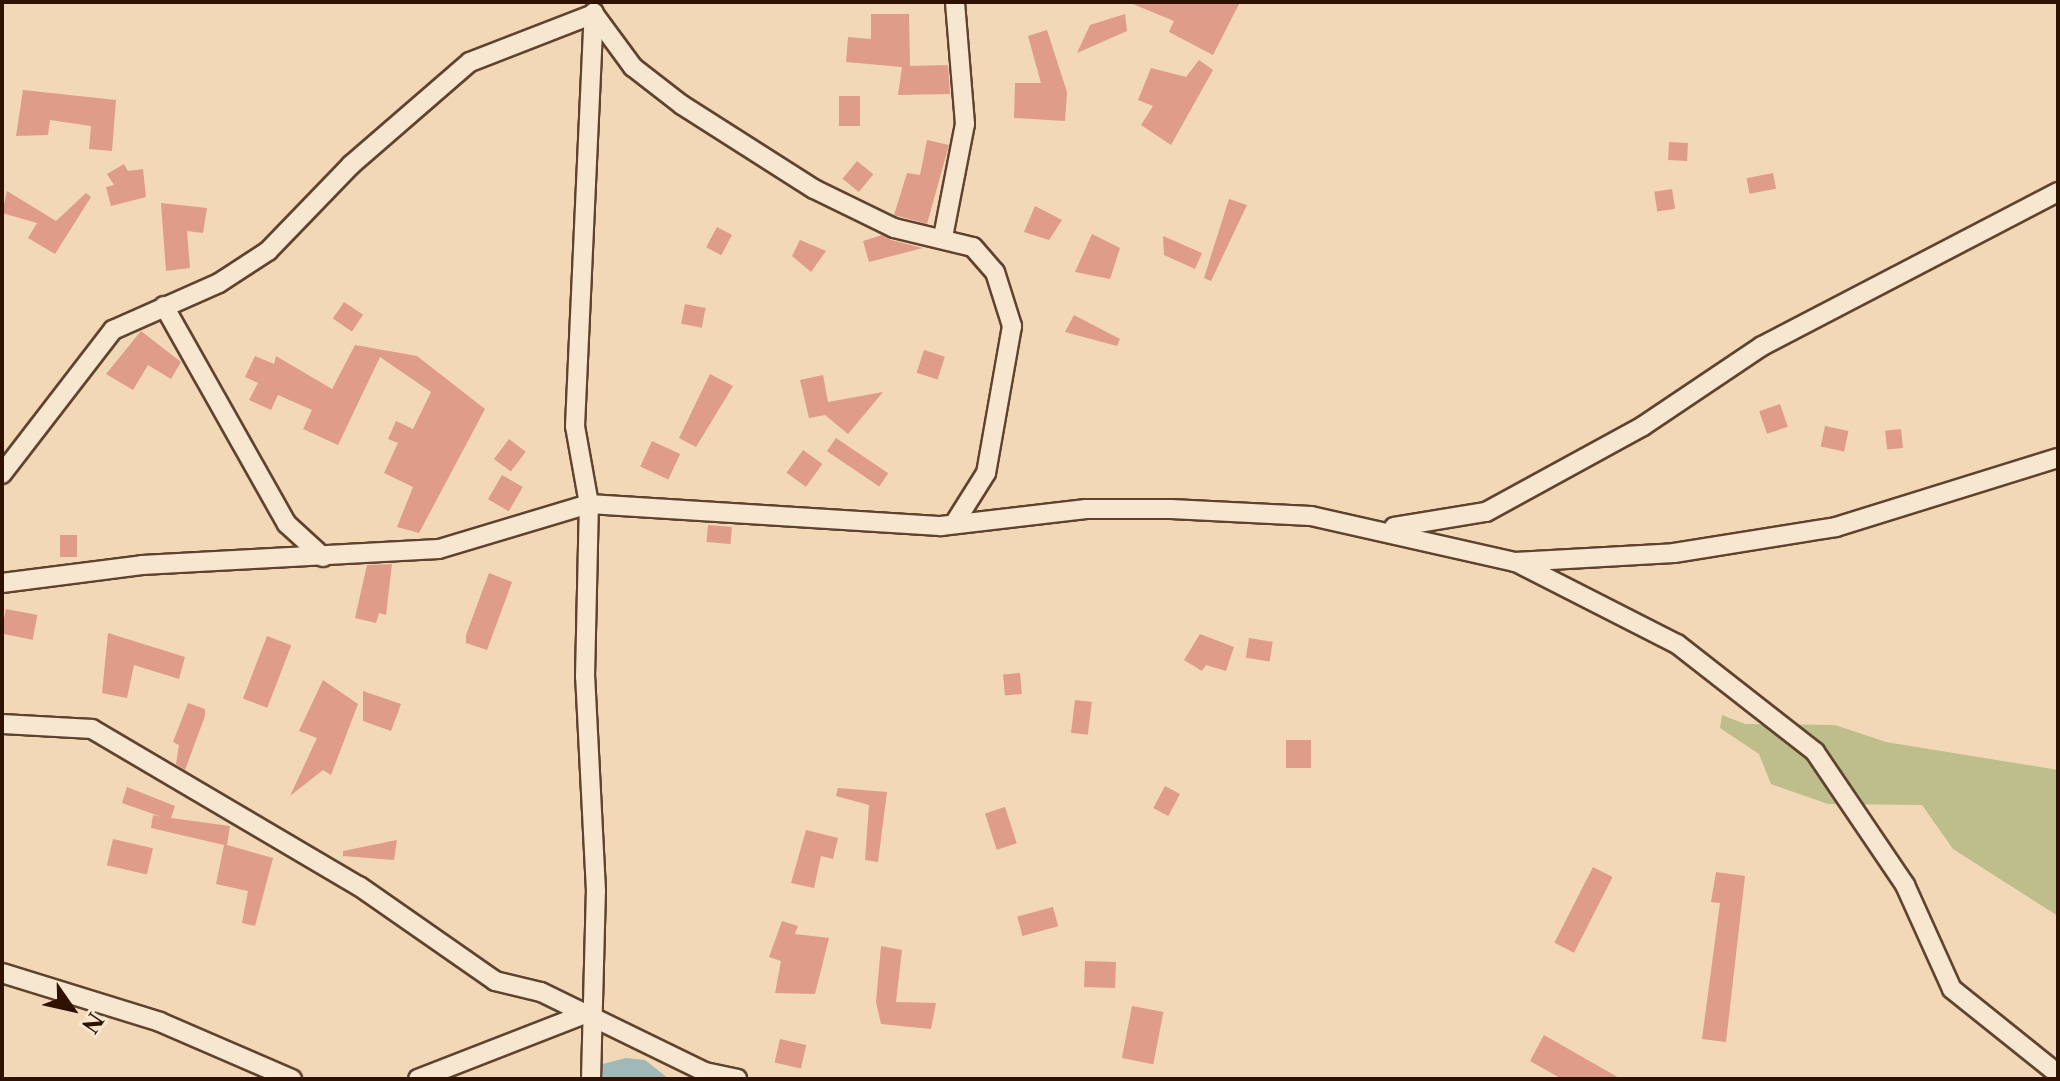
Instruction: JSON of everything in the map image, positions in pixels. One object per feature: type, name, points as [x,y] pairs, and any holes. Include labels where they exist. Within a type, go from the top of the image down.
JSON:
[{"type":"street","points":[[943,237],[965,124],[955,2]]},
{"type":"street","points":[[594,8],[633,67],[746,146],[894,228],[943,237],[983,255],[995,272],[1012,326],[986,473],[954,524]]},
{"type":"street","points":[[2,474],[113,330],[219,283],[272,248],[351,165],[470,62],[594,8]]},
{"type":"street","points":[[591,1079],[590,1012],[596,891],[585,677],[589,504],[575,426],[594,8]]},
{"type":"street","points":[[1380,529],[1486,512],[1643,426],[1762,346],[2058,192]]},
{"type":"street","points":[[164,306],[287,524],[323,557]]},
{"type":"street","points":[[1515,562],[1674,553],[1836,527],[2058,458]]},
{"type":"street","points":[[2,583],[142,565],[439,549],[589,504],[954,524],[1086,509],[1171,509],[1311,516],[1380,529],[1515,562],[1677,644],[1815,752],[1905,885],[1952,989],[2058,1074]]},
{"type":"street","points":[[2,724],[92,729],[359,886],[495,981],[590,1012],[705,1072],[737,1079]]},
{"type":"street","points":[[2,973],[160,1022],[292,1079]]},
{"type":"street","points":[[418,1079],[590,1012]]},
{"type":"green space","points":[[1722,715],[1745,724],[1835,725],[1886,742],[2058,770],[2058,916],[1953,849],[1922,805],[1828,804],[1771,784],[1759,754],[1720,728]]},
{"type":"water","points":[[626,1058],[645,1060],[669,1079],[601,1079],[599,1065]]},
{"type":"building","points":[[1128,2],[1240,2],[1213,55],[1169,32],[1174,21]]},
{"type":"building","points":[[871,14],[909,14],[910,66],[948,65],[950,94],[898,95],[902,67],[846,62],[848,37],[871,39]]},
{"type":"building","points":[[1125,14],[1127,31],[1077,53],[1090,25]]},
{"type":"building","points":[[1047,30],[1067,92],[1065,121],[1014,118],[1015,83],[1041,83],[1028,36]]},
{"type":"building","points":[[1199,60],[1213,70],[1171,145],[1141,125],[1153,106],[1138,100],[1151,68],[1186,77]]},
{"type":"building","points":[[23,90],[116,100],[112,151],[89,149],[91,126],[50,120],[48,135],[16,136]]},
{"type":"building","points":[[839,96],[860,96],[860,126],[839,126]]},
{"type":"building","points":[[927,140],[949,145],[927,224],[894,215],[907,173],[920,175]]},
{"type":"building","points":[[1669,142],[1688,143],[1687,161],[1668,160]]},
{"type":"building","points":[[857,161],[873,174],[859,192],[843,179]]},
{"type":"building","points":[[124,164],[128,171],[143,169],[146,197],[111,206],[106,187],[114,185],[107,174]]},
{"type":"building","points":[[1773,173],[1776,189],[1750,194],[1746,178]]},
{"type":"building","points":[[1672,189],[1675,209],[1657,212],[1654,192]]},
{"type":"building","points":[[7,191],[56,221],[86,193],[91,197],[55,254],[28,238],[37,223],[2,213]]},
{"type":"building","points":[[1229,199],[1247,205],[1211,281],[1204,278]]},
{"type":"building","points":[[161,203],[207,208],[203,233],[187,231],[190,268],[166,271]]},
{"type":"building","points":[[1035,206],[1062,220],[1049,240],[1024,232]]},
{"type":"building","points":[[717,227],[732,235],[721,255],[706,247]]},
{"type":"building","points":[[1092,234],[1120,248],[1110,279],[1075,272]]},
{"type":"building","points":[[882,235],[923,248],[869,262],[863,241]]},
{"type":"building","points":[[1163,236],[1202,253],[1195,269],[1164,255]]},
{"type":"building","points":[[800,240],[826,251],[811,272],[792,256]]},
{"type":"building","points":[[344,302],[363,315],[352,331],[333,319]]},
{"type":"building","points":[[685,304],[706,308],[702,328],[681,324]]},
{"type":"building","points":[[1074,315],[1120,339],[1117,346],[1065,332]]},
{"type":"building","points":[[141,331],[181,362],[171,379],[148,365],[133,390],[106,374]]},
{"type":"building","points":[[355,345],[417,356],[485,409],[419,533],[397,527],[413,487],[384,473],[398,443],[388,439],[396,421],[413,429],[431,392],[380,357],[338,445],[303,429],[312,410],[278,395],[271,410],[249,400],[258,383],[245,377],[255,356],[274,364],[276,356],[332,389]]},
{"type":"building","points":[[924,350],[945,357],[938,380],[917,373]]},
{"type":"building","points":[[710,374],[733,386],[696,447],[679,438]]},
{"type":"building","points":[[823,375],[828,402],[883,392],[848,434],[825,415],[809,418],[800,380]]},
{"type":"building","points":[[1780,404],[1788,427],[1767,434],[1759,411]]},
{"type":"building","points":[[1825,426],[1848,431],[1844,452],[1821,447]]},
{"type":"building","points":[[1901,429],[1903,448],[1887,450],[1885,431]]},
{"type":"building","points":[[836,438],[888,473],[879,486],[827,451]]},
{"type":"building","points":[[509,439],[526,452],[511,472],[494,459]]},
{"type":"building","points":[[652,441],[680,454],[668,479],[640,466]]},
{"type":"building","points":[[803,450],[822,464],[806,487],[787,473]]},
{"type":"building","points":[[502,475],[523,487],[509,511],[488,499]]},
{"type":"building","points":[[708,525],[732,527],[730,544],[707,542]]},
{"type":"building","points":[[60,535],[77,535],[77,557],[60,557]]},
{"type":"building","points":[[392,564],[386,615],[379,613],[376,623],[355,618],[367,565]]},
{"type":"building","points":[[489,573],[512,582],[487,650],[466,643],[466,635]]},
{"type":"building","points":[[6,609],[37,615],[33,640],[2,634]]},
{"type":"building","points":[[108,633],[185,657],[179,679],[134,665],[127,698],[102,693]]},
{"type":"building","points":[[1200,634],[1234,647],[1226,671],[1206,665],[1202,671],[1184,660]]},
{"type":"building","points":[[267,636],[291,645],[267,708],[243,699]]},
{"type":"building","points":[[1249,638],[1273,642],[1270,662],[1246,658]]},
{"type":"building","points":[[1020,673],[1022,694],[1005,695],[1003,674]]},
{"type":"building","points":[[323,680],[358,704],[331,775],[323,770],[290,796],[317,738],[299,731]]},
{"type":"building","points":[[363,691],[401,704],[391,731],[363,721]]},
{"type":"building","points":[[1075,700],[1092,702],[1088,735],[1071,733]]},
{"type":"building","points":[[188,703],[205,709],[205,716],[185,770],[176,764],[179,745],[173,742]]},
{"type":"building","points":[[1286,740],[1311,740],[1311,768],[1286,768]]},
{"type":"building","points":[[1165,786],[1180,794],[1168,816],[1153,808]]},
{"type":"building","points":[[127,787],[175,806],[171,818],[230,826],[227,845],[273,858],[255,926],[242,923],[248,891],[216,884],[224,845],[151,828],[153,815],[162,817],[122,803]]},
{"type":"building","points":[[838,788],[887,792],[878,862],[865,860],[869,805],[836,796]]},
{"type":"building","points":[[1005,807],[1017,843],[997,850],[985,813]]},
{"type":"building","points":[[806,830],[838,838],[833,859],[821,856],[814,888],[791,883]]},
{"type":"building","points":[[113,839],[153,848],[147,875],[107,865]]},
{"type":"building","points":[[397,840],[394,860],[343,856],[343,851]]},
{"type":"building","points":[[1593,867],[1613,877],[1574,953],[1554,943]]},
{"type":"building","points":[[1716,872],[1745,876],[1726,1042],[1702,1039],[1720,903],[1711,902]]},
{"type":"building","points":[[1053,907],[1058,926],[1022,936],[1017,917]]},
{"type":"building","points":[[782,921],[798,926],[795,934],[829,938],[815,994],[775,993],[781,961],[769,957]]},
{"type":"building","points":[[881,946],[902,950],[896,1002],[936,1003],[931,1029],[881,1024],[876,1002]]},
{"type":"building","points":[[1085,961],[1116,962],[1115,988],[1084,987]]},
{"type":"building","points":[[1132,1006],[1163,1012],[1153,1064],[1122,1058]]},
{"type":"building","points":[[1544,1035],[1621,1079],[1562,1079],[1530,1061]]},
{"type":"building","points":[[780,1039],[806,1045],[801,1068],[775,1062]]}]
